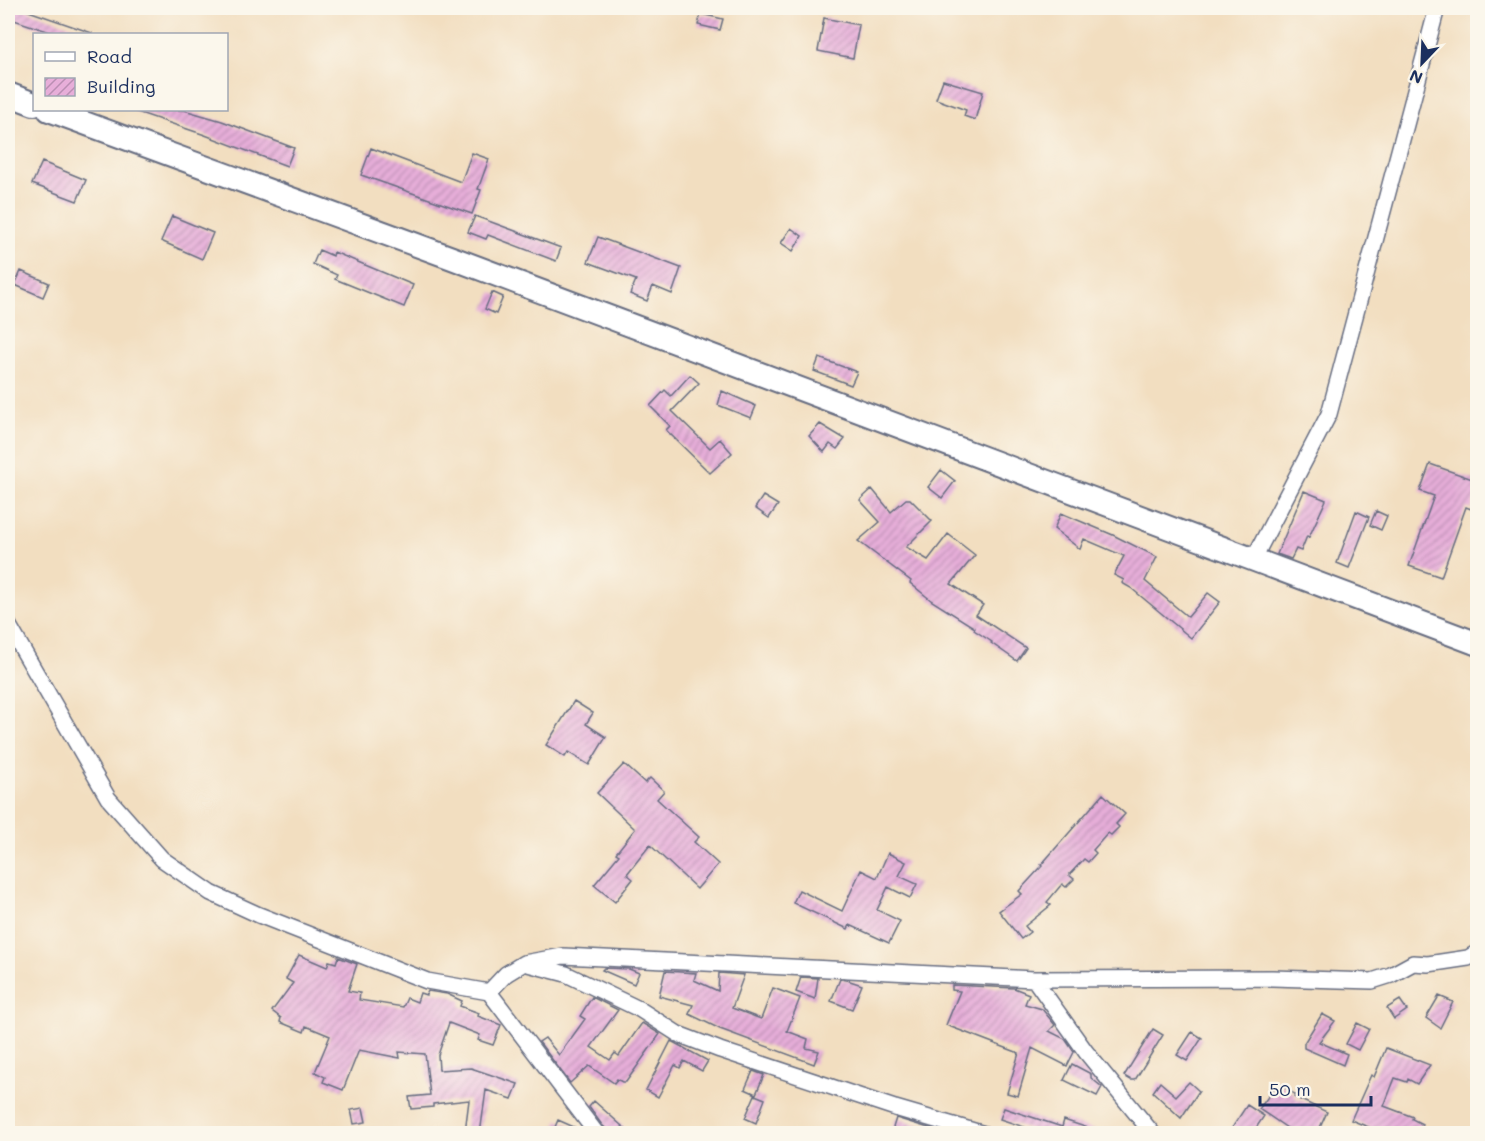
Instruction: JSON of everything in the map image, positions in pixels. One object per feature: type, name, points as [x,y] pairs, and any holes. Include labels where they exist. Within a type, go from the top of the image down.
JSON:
[{"type":"main road","points":[[8,94],[33,104]]},
{"type":"main road","points":[[52,111],[452,258],[1478,644]]},
{"type":"street","points":[[1253,560],[1329,414],[1437,8]]},
{"type":"street","points":[[8,624],[108,798],[162,859],[211,893],[259,915],[427,981],[489,992],[597,1134]]},
{"type":"street","points":[[489,992],[506,974],[524,963],[563,956],[1034,979],[1272,978],[1372,981],[1391,975],[1413,963],[1428,964],[1468,958],[1478,952]]},
{"type":"street","points":[[524,963],[566,974],[639,1009],[678,1034],[710,1046],[895,1108],[984,1134]]},
{"type":"street","points":[[1034,979],[1086,1052],[1153,1134]]},
{"type":"building","points":[[8,8],[20,8],[92,33],[53,33],[8,18]]},
{"type":"building","points":[[701,14],[723,19],[720,30],[698,25]]},
{"type":"building","points":[[824,18],[859,25],[853,58],[818,51]]},
{"type":"building","points":[[943,80],[983,92],[975,120],[964,116],[966,110],[936,99]]},
{"type":"building","points":[[134,111],[187,111],[222,121],[294,148],[287,166]]},
{"type":"building","points":[[371,148],[461,182],[472,153],[489,159],[472,214],[361,175]]},
{"type":"building","points":[[42,162],[86,180],[77,201],[32,184]]},
{"type":"building","points":[[172,216],[213,233],[202,259],[161,241]]},
{"type":"building","points":[[475,216],[561,248],[556,261],[488,235],[486,239],[468,232]]},
{"type":"building","points":[[791,228],[802,236],[793,251],[781,243]]},
{"type":"building","points":[[598,237],[681,268],[672,294],[653,286],[647,301],[630,294],[636,280],[588,262]]},
{"type":"building","points":[[319,250],[333,256],[334,252],[413,285],[404,307],[335,279],[337,275],[313,264]]},
{"type":"building","points":[[21,271],[49,283],[43,297],[15,285]]},
{"type":"building","points":[[492,292],[503,297],[496,314],[485,309]]},
{"type":"building","points":[[819,358],[857,372],[851,385],[814,371]]},
{"type":"building","points":[[690,375],[699,383],[672,411],[710,448],[720,439],[732,453],[710,473],[666,430],[670,426],[650,406],[665,390],[671,396]]},
{"type":"building","points":[[722,391],[756,406],[751,418],[718,405]]},
{"type":"building","points":[[820,424],[845,439],[837,449],[830,444],[824,452],[809,436]]},
{"type":"building","points":[[1430,464],[1478,481],[1478,491],[1471,509],[1466,507],[1441,577],[1409,566],[1434,496],[1420,491]]},
{"type":"building","points":[[941,470],[955,481],[942,498],[928,487]]},
{"type":"building","points":[[872,489],[891,512],[906,499],[910,499],[932,521],[906,547],[928,560],[948,534],[975,555],[951,584],[983,605],[976,615],[1026,648],[1017,661],[974,630],[975,628],[932,601],[910,583],[911,581],[858,541],[880,522],[860,500]]},
{"type":"building","points":[[1304,491],[1326,500],[1301,551],[1296,549],[1291,559],[1277,554]]},
{"type":"building","points":[[763,496],[778,505],[769,518],[755,508]]},
{"type":"building","points":[[1356,511],[1369,517],[1349,568],[1337,563]]},
{"type":"building","points":[[1376,511],[1387,516],[1381,530],[1370,525]]},
{"type":"building","points":[[1061,513],[1157,557],[1145,581],[1188,617],[1208,593],[1220,602],[1191,638],[1122,583],[1124,580],[1114,575],[1124,556],[1084,539],[1080,549],[1054,529]]},
{"type":"building","points":[[574,701],[593,713],[586,724],[606,737],[589,765],[568,752],[565,757],[546,745]]},
{"type":"building","points":[[624,764],[645,783],[650,778],[664,791],[657,799],[699,837],[694,842],[718,864],[697,889],[650,845],[627,874],[633,879],[615,902],[594,885],[619,855],[616,853],[635,829],[597,793]]},
{"type":"building","points":[[1103,794],[1125,814],[1116,824],[1119,827],[1111,835],[1108,833],[1093,850],[1096,853],[1088,862],[1084,859],[1069,875],[1074,879],[1066,887],[1062,884],[1047,902],[1051,905],[1025,926],[1030,932],[1021,939],[999,911],[1022,894],[1019,891]]},
{"type":"building","points":[[888,853],[906,862],[899,876],[917,884],[910,898],[888,887],[877,910],[900,921],[889,943],[850,925],[848,929],[793,903],[799,890],[842,911],[861,870],[877,878]]},
{"type":"building","points":[[299,955],[327,967],[329,961],[336,963],[338,957],[357,964],[348,991],[360,993],[359,1000],[403,1007],[407,998],[417,1002],[420,993],[426,995],[428,991],[447,994],[462,1001],[460,1006],[501,1025],[493,1045],[478,1040],[480,1035],[449,1023],[438,1055],[439,1070],[471,1068],[518,1084],[512,1099],[486,1090],[480,1134],[477,1134],[465,1132],[469,1100],[411,1109],[409,1097],[430,1095],[425,1054],[399,1052],[400,1058],[359,1050],[343,1090],[323,1082],[325,1077],[315,1072],[330,1036],[306,1026],[304,1032],[280,1022],[281,1018],[272,1011],[293,983],[286,979]]},
{"type":"building","points":[[604,968],[629,969],[639,973],[634,984],[602,970]]},
{"type":"building","points":[[665,971],[696,973],[694,980],[718,991],[719,973],[744,975],[732,1008],[761,1019],[773,988],[800,998],[787,1031],[808,1039],[806,1048],[819,1051],[814,1064],[720,1029],[689,1014],[693,1005],[659,996]]},
{"type":"building","points":[[801,977],[818,978],[815,999],[796,992]]},
{"type":"building","points":[[840,979],[862,985],[852,1009],[831,1001]]},
{"type":"building","points":[[952,985],[1014,988],[1029,994],[1025,1004],[1042,1009],[1055,1025],[1049,1031],[1065,1039],[1074,1052],[1067,1066],[1032,1048],[1018,1096],[1007,1093],[1019,1053],[946,1025],[960,991],[952,990]]},
{"type":"building","points":[[1439,996],[1453,1002],[1440,1028],[1426,1018]]},
{"type":"building","points":[[592,997],[618,1010],[591,1047],[610,1060],[615,1053],[619,1056],[642,1023],[660,1034],[626,1082],[617,1079],[614,1083],[589,1066],[570,1083],[539,1042],[545,1038],[559,1055],[585,1019],[580,1016]]},
{"type":"building","points":[[1400,1000],[1407,1010],[1394,1019],[1387,1008]]},
{"type":"building","points":[[1322,1014],[1335,1021],[1319,1042],[1347,1054],[1343,1065],[1304,1048],[1304,1043]]},
{"type":"building","points":[[1357,1023],[1369,1029],[1358,1050],[1346,1044]]},
{"type":"building","points":[[1153,1029],[1163,1035],[1135,1080],[1131,1080],[1124,1076]]},
{"type":"building","points":[[1192,1032],[1202,1038],[1187,1061],[1177,1055]]},
{"type":"building","points":[[671,1041],[708,1061],[702,1071],[684,1061],[680,1068],[675,1065],[658,1097],[646,1090]]},
{"type":"building","points":[[1386,1048],[1430,1065],[1417,1084],[1408,1079],[1407,1082],[1395,1078],[1384,1106],[1413,1117],[1412,1119],[1422,1124],[1419,1134],[1370,1134],[1371,1128],[1351,1120],[1371,1075],[1374,1077]]},
{"type":"building","points":[[1072,1064],[1091,1074],[1091,1078],[1102,1087],[1097,1096],[1064,1080]]},
{"type":"building","points":[[753,1071],[764,1075],[756,1094],[745,1089]]},
{"type":"building","points":[[1160,1082],[1176,1096],[1189,1082],[1199,1091],[1181,1118],[1153,1092]]},
{"type":"building","points":[[1278,1083],[1296,1095],[1294,1097],[1327,1112],[1317,1134],[1296,1134],[1259,1109]]},
{"type":"building","points":[[755,1095],[765,1099],[756,1123],[745,1118]]},
{"type":"building","points":[[594,1101],[631,1134],[612,1134],[589,1107]]},
{"type":"building","points":[[1247,1105],[1264,1116],[1252,1134],[1228,1134]]},
{"type":"building","points":[[363,1108],[366,1122],[354,1124],[351,1110]]},
{"type":"building","points":[[1004,1108],[1062,1127],[1064,1120],[1097,1131],[1097,1134],[1045,1134],[1000,1119]]},
{"type":"building","points":[[896,1118],[948,1134],[891,1134]]},
{"type":"building","points":[[558,1120],[583,1131],[584,1134],[552,1134]]}]
